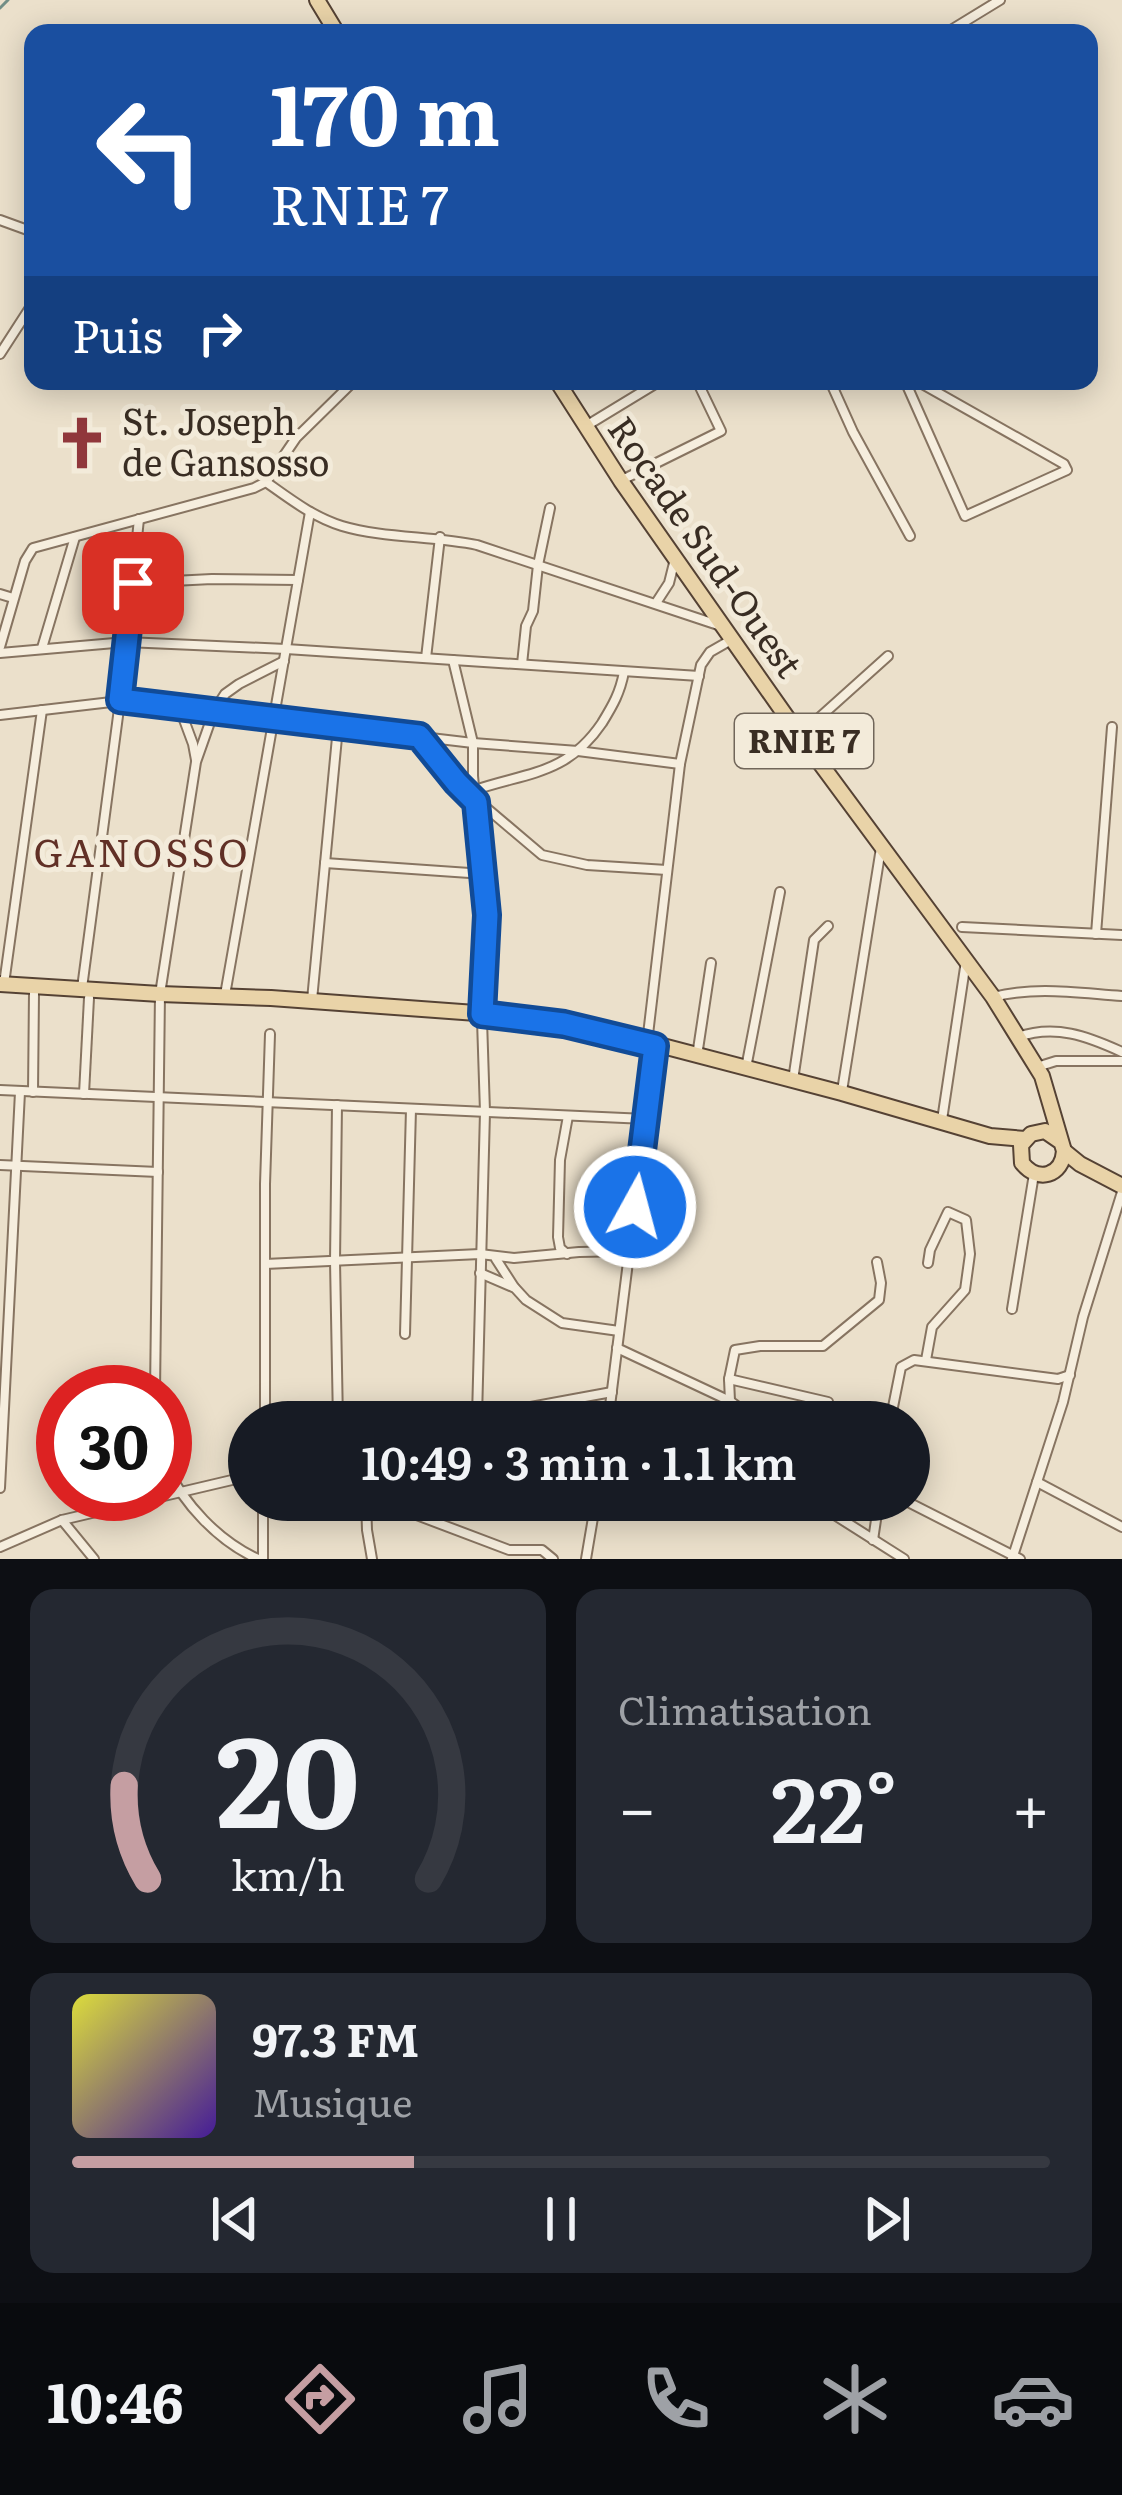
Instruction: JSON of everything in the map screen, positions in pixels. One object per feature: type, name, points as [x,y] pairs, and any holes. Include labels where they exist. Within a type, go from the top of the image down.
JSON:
[{"type":"main road","name":"Rocade Sud-Ouest","points":[[562,390],[800,736],[993,997],[1037,1067],[1063,1146]]},
{"type":"main road","points":[[1,986],[34,993],[86,993]]},
{"type":"main road","points":[[1,986],[482,1017]]},
{"type":"main road","points":[[160,998],[312,1001],[564,1024],[1011,1148],[1034,1174],[1046,1175],[1058,1168],[1099,1174]]},
{"type":"main road","points":[[652,1047],[1006,1139],[1051,1133],[1080,1164],[1121,1194]]},
{"type":"main road","points":[[1020,1156],[1046,1117],[1049,1101]]},
{"type":"main road","points":[[1058,1168],[1063,1146]]},
{"type":"street","points":[[961,24],[1000,0]]},
{"type":"street","points":[[0,355],[24,317]]},
{"type":"street","points":[[346,390],[296,438],[266,482],[237,494],[33,548],[25,561],[0,650],[126,642],[700,676]]},
{"type":"street","points":[[584,427],[645,390]]},
{"type":"street","points":[[621,481],[722,430],[702,390]]},
{"type":"street","points":[[834,390],[910,536]]},
{"type":"street","points":[[909,390],[965,516],[1067,470],[1064,464],[933,390]]},
{"type":"street","points":[[266,482],[310,512],[338,524],[477,545],[656,603],[729,633],[704,658],[680,764],[646,1119],[611,1401]]},
{"type":"street","points":[[522,664],[550,508]]},
{"type":"street","points":[[225,996],[310,512]]},
{"type":"street","points":[[84,1094],[86,993],[139,519]]},
{"type":"street","points":[[42,648],[75,537]]},
{"type":"street","points":[[426,658],[440,538]]},
{"type":"street","points":[[656,603],[669,584],[676,558]]},
{"type":"street","points":[[133,583],[298,580]]},
{"type":"street","points":[[0,594],[14,598]]},
{"type":"street","points":[[800,736],[888,656]]},
{"type":"street","points":[[453,660],[473,743],[471,791]]},
{"type":"street","points":[[155,1365],[160,998],[196,762],[214,710],[232,688],[284,661]]},
{"type":"street","points":[[471,791],[560,764],[578,751],[616,702],[624,672]]},
{"type":"street","points":[[0,715],[120,700],[680,764]]},
{"type":"street","points":[[180,709],[196,762]]},
{"type":"street","points":[[1,986],[42,710]]},
{"type":"street","points":[[312,1001],[338,727]]},
{"type":"street","points":[[1096,934],[1112,727]]},
{"type":"street","points":[[419,736],[471,791],[484,874],[485,1112],[477,1401]]},
{"type":"street","points":[[476,802],[542,855],[587,865],[667,870]]},
{"type":"street","points":[[842,1093],[881,848]]},
{"type":"street","points":[[326,863],[484,874]]},
{"type":"street","points":[[745,1070],[780,892]]},
{"type":"street","points":[[0,900],[15,902]]},
{"type":"street","points":[[793,1081],[814,940],[829,926]]},
{"type":"street","points":[[962,927],[1122,935]]},
{"type":"street","points":[[941,1120],[966,961]]},
{"type":"street","points":[[697,1056],[711,963]]},
{"type":"street","points":[[993,997],[1020,990],[1122,996]]},
{"type":"street","points":[[33,1091],[34,993]]},
{"type":"street","points":[[1018,1036],[1054,1030],[1088,1038],[1122,1056]]},
{"type":"street","points":[[265,1401],[270,1034]]},
{"type":"street","points":[[1037,1067],[1122,1056]]},
{"type":"street","points":[[0,1090],[646,1119]]},
{"type":"street","points":[[0,1488],[20,1092]]},
{"type":"street","points":[[337,1105],[338,1401]]},
{"type":"street","points":[[404,1334],[411,1109]]},
{"type":"street","points":[[568,1116],[560,1160],[558,1237],[568,1255]]},
{"type":"street","points":[[0,1165],[158,1172]]},
{"type":"street","points":[[1012,1309],[1034,1174]]},
{"type":"street","points":[[930,1514],[1015,1558],[1121,1194]]},
{"type":"street","points":[[926,1360],[932,1328],[967,1284],[966,1220],[948,1212],[928,1263]]},
{"type":"street","points":[[265,1264],[629,1251]]},
{"type":"street","points":[[496,1258],[526,1300],[562,1323],[619,1331]]},
{"type":"street","points":[[617,1348],[730,1401],[735,1350],[823,1346],[879,1300],[877,1262]]},
{"type":"street","points":[[480,1273],[515,1288]]},
{"type":"street","points":[[894,1401],[901,1367],[914,1360],[1058,1379],[1071,1374]]},
{"type":"street","points":[[729,1379],[824,1401]]},
{"type":"street","points":[[560,1401],[612,1391]]},
{"type":"street","points":[[192,1489],[228,1481]]},
{"type":"street","points":[[1037,1482],[1122,1527]]},
{"type":"street","points":[[192,1506],[231,1546],[260,1559],[262,1521]]},
{"type":"street","points":[[0,1547],[60,1521]]},
{"type":"street","points":[[63,1521],[94,1559]]},
{"type":"street","points":[[367,1521],[372,1559]]},
{"type":"street","points":[[432,1521],[509,1550],[542,1550],[553,1559]]},
{"type":"street","points":[[586,1559],[592,1521]]},
{"type":"street","points":[[844,1521],[904,1559]]},
{"type":"street","points":[[873,1540],[876,1521]]},
{"type":"waterway","points":[[0,8],[8,0]]},
{"type":"place","name":"St. Joseph de Gansosso","points":[[82,443]]},
{"type":"district","name":"GANOSSO","points":[[142,853]]},
{"type":"route","points":[[133,583],[120,700],[419,736],[476,802],[487,915],[482,1014],[564,1024],[655,1046],[635,1207]]}]
